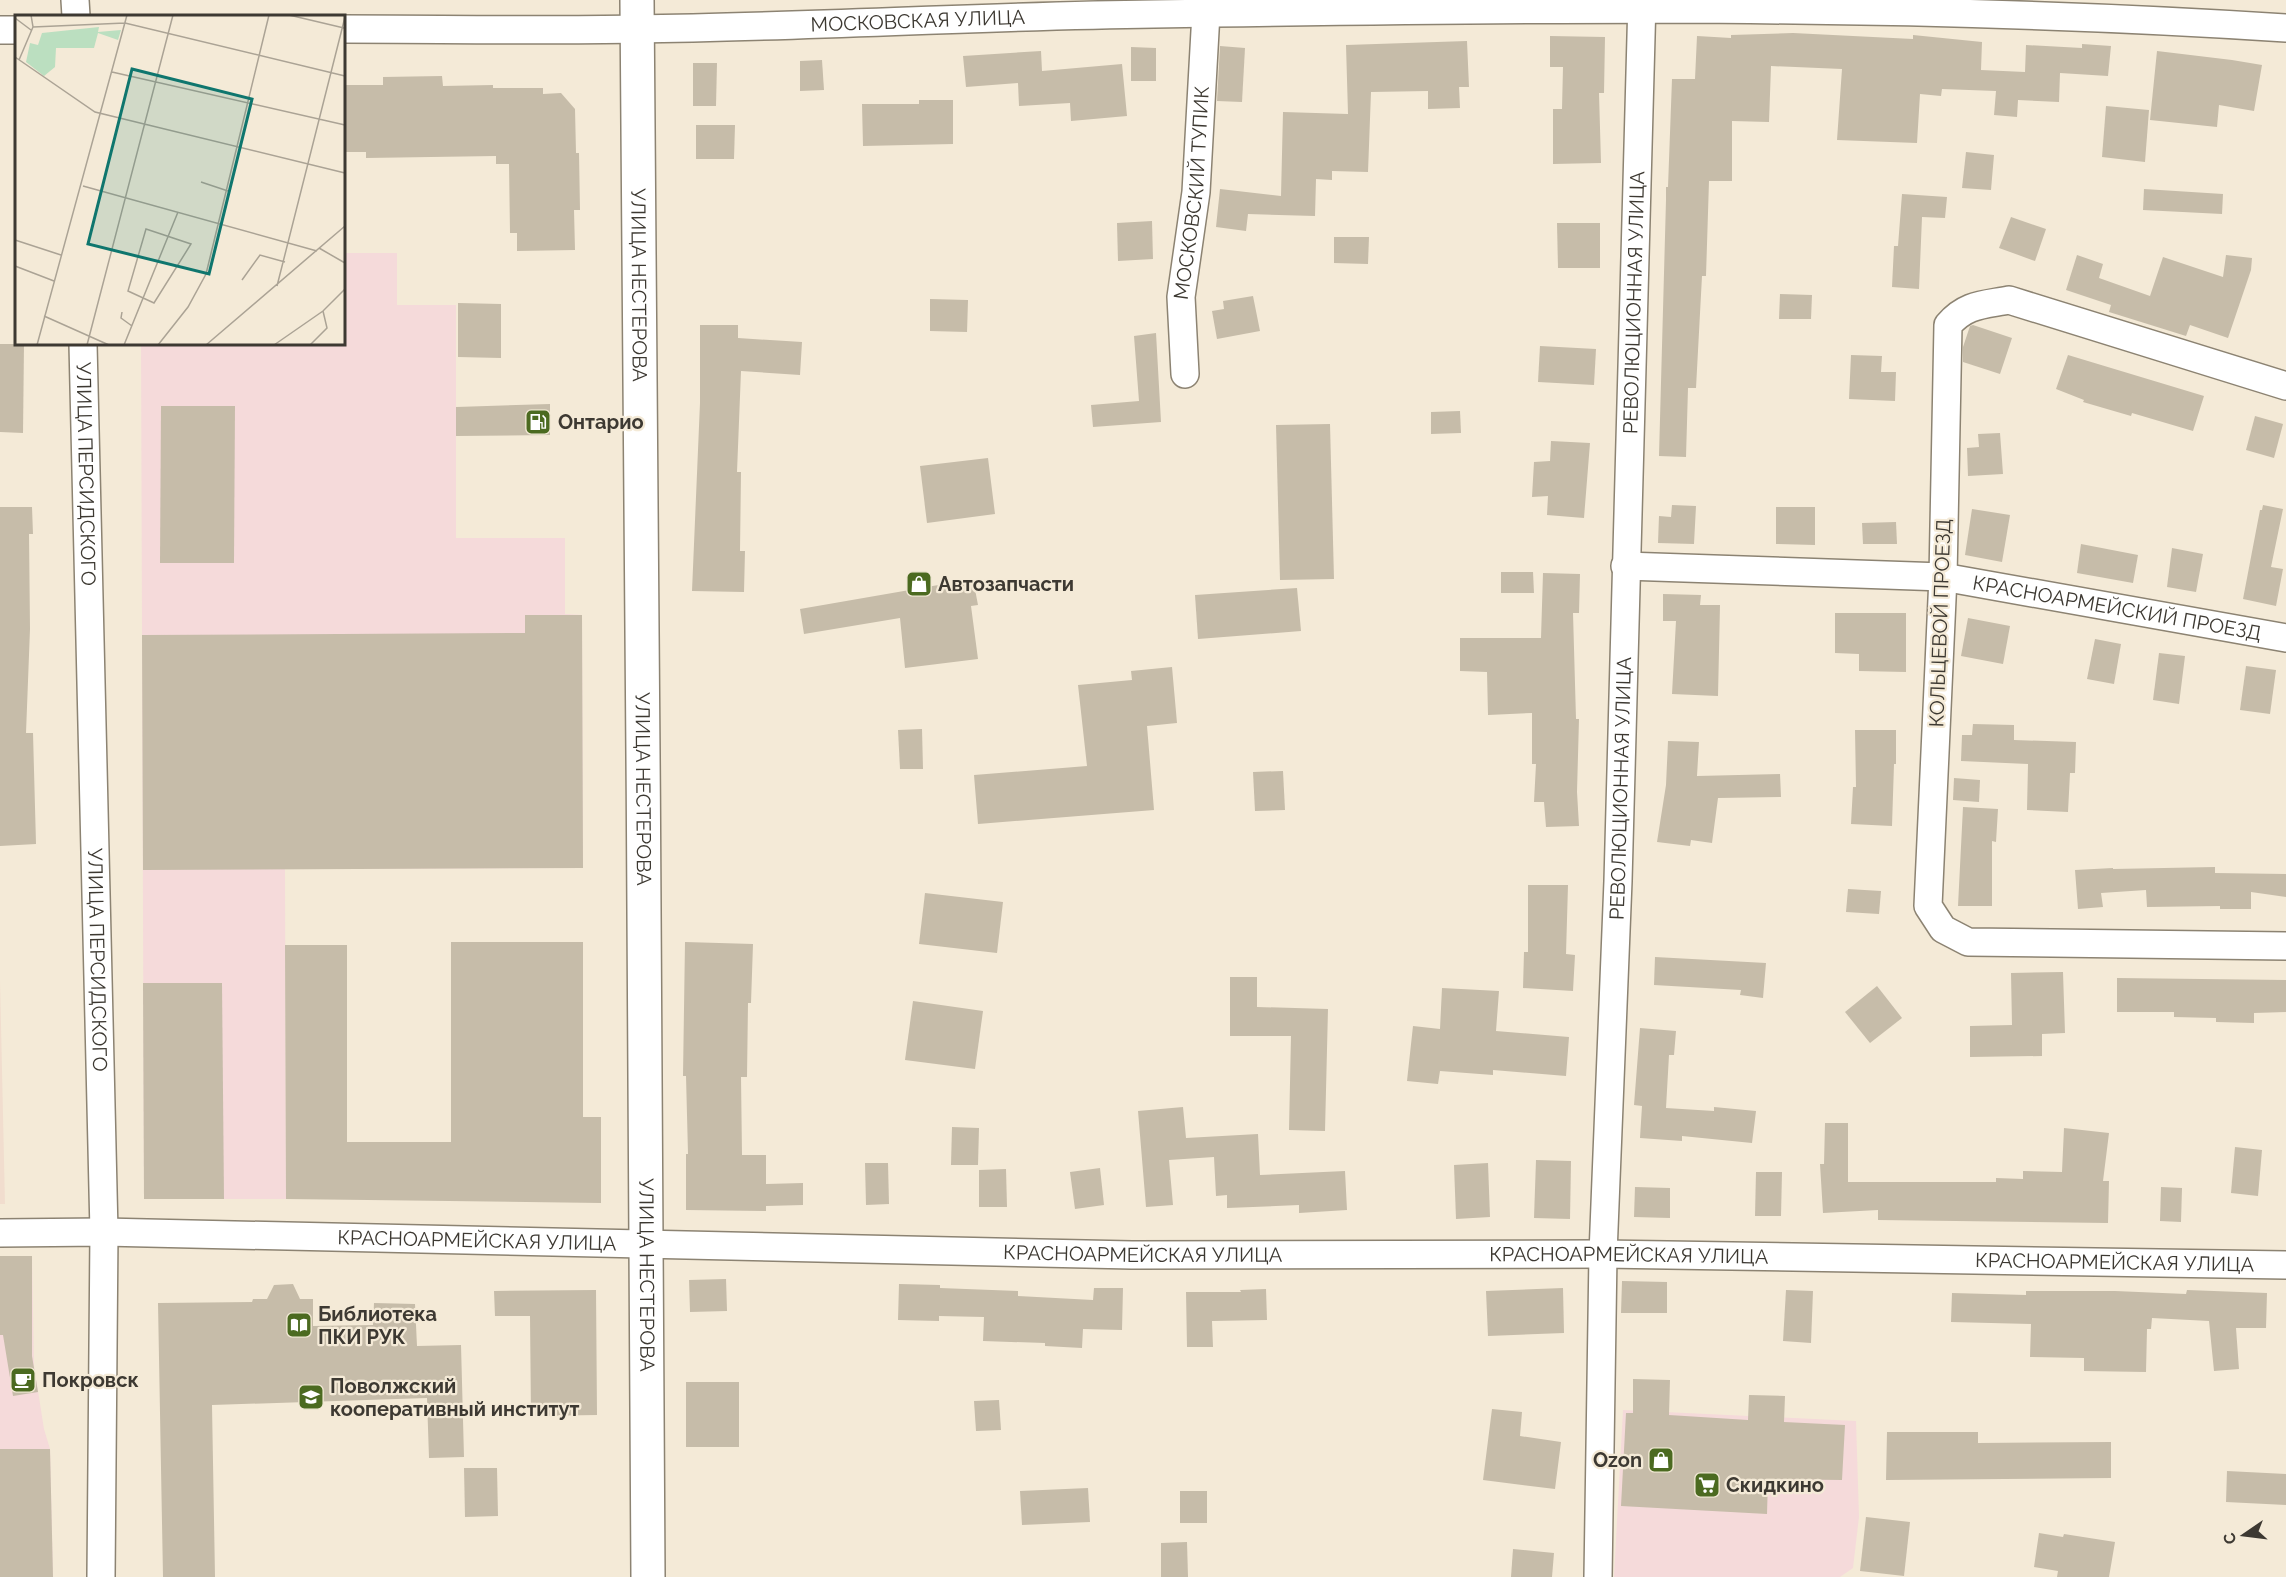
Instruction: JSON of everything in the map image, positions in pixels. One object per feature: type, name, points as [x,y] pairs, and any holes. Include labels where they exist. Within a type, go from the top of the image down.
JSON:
[{"type":"main road","name":"УЛИЦА НЕСТЕРОВА","points":[[637,15],[648,1244],[648,1577]]},
{"type":"street","points":[[75,0],[76,15]]},
{"type":"street","name":"МОСКОВСКАЯ УЛИЦА","points":[[345,29],[637,15],[1206,13],[1642,4],[2009,13],[2154,19],[2286,28]]},
{"type":"street","name":"РЕВОЛЮЦИОННАЯ УЛИЦА","points":[[1598,1577],[1603,1254],[1618,881],[1642,4]]},
{"type":"street","name":"МОСКОВСКИЙ ТУПИК","points":[[1185,374],[1181,297],[1196,192],[1206,13]]},
{"type":"street","name":"КОЛЬЦЕВОЙ ПРОЕЗД","points":[[2286,386],[2009,300],[1973,306],[1958,314],[1948,325],[1943,577],[1928,906],[1943,929],[1968,942],[2286,945]]},
{"type":"street","name":"УЛИЦА ПЕРСИДСКОГО","points":[[83,345],[104,1232],[101,1577]]},
{"type":"street","name":"КРАСНОАРМЕЙСКИЙ ПРОЕЗД","points":[[1625,566],[1943,577],[2286,638]]},
{"type":"street","name":"КРАСНОАРМЕЙСКАЯ УЛИЦА","points":[[0,1233],[104,1232],[1131,1255],[1603,1254],[2286,1265]]},
{"type":"shaded area","points":[[345,253],[397,253],[397,305],[456,305],[456,538],[565,538],[565,614],[582,615],[583,868],[285,869],[286,1199],[144,1199],[141,345],[345,345]]},
{"type":"shaded area","points":[[0,980],[5,1204],[0,1204]]},
{"type":"shaded area","points":[[0,1256],[32,1256],[34,1366],[44,1429],[50,1449],[53,1577],[0,1577]]},
{"type":"shaded area","points":[[1623,1410],[1856,1421],[1859,1517],[1853,1568],[1840,1577],[1614,1577]]},
{"type":"building","points":[[1793,33],[1913,39],[1913,35],[1982,42],[1981,70],[2025,72],[2026,45],[2082,48],[2082,44],[2111,46],[2108,76],[2060,73],[2059,102],[2018,100],[2017,117],[1994,115],[1996,91],[1942,89],[1941,96],[1920,94],[1917,143],[1837,140],[1842,69],[1771,66],[1769,122],[1732,121],[1732,181],[1709,181],[1706,276],[1702,276],[1696,388],[1688,388],[1686,457],[1659,456],[1666,187],[1668,187],[1672,79],[1695,79],[1697,36],[1731,38],[1731,35]]},
{"type":"building","points":[[1550,36],[1605,37],[1604,93],[1599,93],[1601,163],[1553,164],[1553,109],[1562,109],[1563,67],[1550,67]]},
{"type":"building","points":[[1467,41],[1469,87],[1459,87],[1460,108],[1428,109],[1428,91],[1371,92],[1368,172],[1332,171],[1332,180],[1316,179],[1315,216],[1248,214],[1246,231],[1216,227],[1220,189],[1281,196],[1283,112],[1348,114],[1346,45]]},
{"type":"building","points":[[1220,46],[1245,48],[1242,102],[1217,101]]},
{"type":"building","points":[[1131,47],[1156,48],[1156,81],[1131,81]]},
{"type":"building","points":[[1041,51],[1042,71],[1122,64],[1127,116],[1071,121],[1070,103],[1019,106],[1018,83],[966,87],[963,56]]},
{"type":"building","points":[[2157,51],[2262,65],[2254,111],[2219,105],[2217,127],[2150,120]]},
{"type":"building","points":[[822,60],[824,90],[800,91],[800,61]]},
{"type":"building","points":[[693,63],[717,63],[716,106],[693,106]]},
{"type":"building","points":[[442,76],[443,86],[493,85],[493,88],[543,88],[543,94],[561,93],[575,109],[576,153],[579,153],[580,210],[574,210],[575,250],[517,251],[517,233],[510,233],[509,164],[496,164],[496,156],[366,158],[366,152],[345,152],[345,85],[383,85],[383,77]]},
{"type":"building","points":[[919,100],[953,100],[953,144],[863,146],[862,104],[919,104]]},
{"type":"building","points":[[2106,106],[2149,110],[2145,162],[2102,157]]},
{"type":"building","points":[[696,125],[735,125],[734,159],[696,159]]},
{"type":"building","points":[[1966,152],[1994,155],[1991,190],[1962,188]]},
{"type":"building","points":[[2144,189],[2223,194],[2222,214],[2143,210]]},
{"type":"building","points":[[1902,194],[1947,197],[1945,218],[1922,217],[1919,289],[1892,287],[1894,246],[1898,246]]},
{"type":"building","points":[[2011,217],[2046,229],[2035,261],[1999,248]]},
{"type":"building","points":[[1152,221],[1153,259],[1118,261],[1117,223]]},
{"type":"building","points":[[1557,223],[1600,223],[1600,268],[1558,268]]},
{"type":"building","points":[[1334,237],[1369,237],[1368,264],[1334,263]]},
{"type":"building","points":[[2077,255],[2103,264],[2099,278],[2150,296],[2163,257],[2223,277],[2226,255],[2252,258],[2251,270],[2228,338],[2190,325],[2186,336],[2109,312],[2111,305],[2066,290]]},
{"type":"building","points":[[1780,294],[1812,295],[1811,319],[1779,319]]},
{"type":"building","points":[[1253,296],[1260,331],[1217,339],[1212,311],[1224,309],[1223,301]]},
{"type":"building","points":[[930,299],[968,300],[967,332],[930,331]]},
{"type":"building","points":[[458,303],[501,304],[501,358],[458,357]]},
{"type":"building","points":[[700,325],[738,325],[738,338],[802,342],[800,375],[741,371],[737,472],[741,472],[740,551],[745,551],[744,592],[692,591],[700,403]]},
{"type":"building","points":[[1970,326],[2012,338],[2000,374],[1963,362],[1963,347]]},
{"type":"building","points":[[1156,333],[1161,422],[1093,427],[1091,405],[1139,401],[1134,336]]},
{"type":"building","points":[[0,344],[24,345],[23,433],[0,432]]},
{"type":"building","points":[[1540,346],[1596,349],[1594,385],[1538,382]]},
{"type":"building","points":[[1851,355],[1882,356],[1881,372],[1896,372],[1895,401],[1849,399]]},
{"type":"building","points":[[2068,355],[2204,396],[2193,431],[2132,413],[2131,416],[2083,402],[2084,400],[2056,389]]},
{"type":"building","points":[[550,404],[550,435],[456,436],[456,407]]},
{"type":"building","points":[[161,406],[235,406],[234,563],[160,563]]},
{"type":"building","points":[[1460,411],[1461,433],[1431,434],[1431,412]]},
{"type":"building","points":[[2255,416],[2283,424],[2274,458],[2246,450]]},
{"type":"building","points":[[1330,424],[1334,579],[1280,580],[1276,425]]},
{"type":"building","points":[[2000,433],[2003,474],[1968,476],[1967,448],[1979,447],[1978,434]]},
{"type":"building","points":[[1551,441],[1590,443],[1584,518],[1547,515],[1548,496],[1532,497],[1534,462],[1550,461]]},
{"type":"building","points":[[988,458],[995,514],[927,523],[920,466]]},
{"type":"building","points":[[1672,505],[1696,506],[1694,544],[1658,543],[1659,516],[1671,517]]},
{"type":"building","points":[[2263,505],[2283,509],[2271,567],[2283,569],[2276,606],[2243,599],[2260,510]]},
{"type":"building","points":[[0,507],[32,507],[33,534],[29,534],[30,629],[26,733],[33,733],[36,844],[0,846]]},
{"type":"building","points":[[1776,507],[1815,507],[1815,545],[1776,544]]},
{"type":"building","points":[[1972,509],[2010,515],[2002,562],[1965,555]]},
{"type":"building","points":[[1896,522],[1897,544],[1863,544],[1862,523]]},
{"type":"building","points":[[2081,544],[2138,555],[2133,583],[2077,573]]},
{"type":"building","points":[[2172,548],[2203,554],[2196,592],[2167,587]]},
{"type":"building","points":[[1501,572],[1533,572],[1534,593],[1501,593]]},
{"type":"building","points":[[1543,573],[1580,574],[1579,613],[1573,613],[1576,719],[1579,719],[1577,792],[1579,826],[1546,827],[1544,802],[1534,802],[1536,764],[1532,764],[1532,713],[1488,715],[1487,672],[1460,671],[1460,638],[1541,638]]},
{"type":"building","points":[[973,579],[978,605],[971,606],[978,659],[905,668],[900,618],[804,634],[800,609]]},
{"type":"building","points":[[1297,588],[1301,631],[1198,639],[1195,595]]},
{"type":"building","points":[[1663,594],[1701,595],[1700,605],[1720,605],[1718,696],[1672,694],[1676,621],[1663,621]]},
{"type":"building","points":[[1835,613],[1906,613],[1906,672],[1859,671],[1859,654],[1835,653]]},
{"type":"building","points":[[525,615],[582,615],[583,868],[143,870],[142,635],[525,633]]},
{"type":"building","points":[[1968,618],[2010,626],[2003,664],[1961,656]]},
{"type":"building","points":[[2095,639],[2121,644],[2114,684],[2087,679]]},
{"type":"building","points":[[2159,653],[2185,656],[2179,704],[2153,700]]},
{"type":"building","points":[[2246,666],[2276,670],[2270,714],[2240,710]]},
{"type":"building","points":[[1172,667],[1177,723],[1147,726],[1154,810],[978,824],[974,775],[1087,766],[1078,685],[1132,680],[1131,671]]},
{"type":"building","points":[[1973,724],[2014,725],[2014,740],[2076,742],[2075,773],[2070,773],[2068,812],[2027,810],[2028,764],[1961,761],[1962,735],[1972,735]]},
{"type":"building","points":[[922,729],[923,769],[900,769],[898,730]]},
{"type":"building","points":[[1855,730],[1896,730],[1892,826],[1851,824],[1853,787],[1856,787]]},
{"type":"building","points":[[1668,741],[1699,742],[1697,776],[1780,774],[1781,797],[1718,798],[1712,843],[1691,840],[1690,846],[1657,842],[1666,785]]},
{"type":"building","points":[[1283,771],[1285,810],[1255,811],[1253,772]]},
{"type":"building","points":[[1954,778],[1980,780],[1979,802],[1953,800]]},
{"type":"building","points":[[1963,807],[1998,809],[1996,842],[1992,841],[1992,906],[1958,906]]},
{"type":"building","points":[[2215,867],[2215,873],[2286,874],[2286,897],[2251,892],[2251,909],[2220,909],[2220,906],[2147,907],[2146,890],[2101,893],[2103,907],[2078,909],[2075,870]]},
{"type":"building","points":[[1528,885],[1568,885],[1566,954],[1575,955],[1573,991],[1523,988],[1524,952],[1528,952]]},
{"type":"building","points":[[1848,889],[1881,891],[1879,914],[1846,912]]},
{"type":"building","points":[[925,893],[1003,902],[997,953],[919,944]]},
{"type":"building","points":[[451,942],[583,942],[583,1117],[601,1117],[601,1203],[286,1199],[285,945],[347,945],[347,1142],[451,1142]]},
{"type":"building","points":[[685,942],[753,944],[751,1003],[748,1003],[747,1077],[741,1077],[742,1155],[766,1155],[766,1184],[803,1183],[803,1205],[766,1206],[766,1211],[686,1210],[686,1154],[688,1154],[686,1076],[683,1076]]},
{"type":"building","points":[[1655,957],[1766,963],[1763,998],[1740,995],[1741,990],[1654,985]]},
{"type":"building","points":[[2063,972],[2065,1033],[2042,1034],[2042,1056],[1970,1057],[1970,1026],[2012,1025],[2011,973]]},
{"type":"building","points":[[1230,977],[1257,977],[1257,1007],[1328,1009],[1325,1131],[1289,1130],[1291,1036],[1230,1036]]},
{"type":"building","points":[[2117,978],[2286,980],[2286,1012],[2254,1013],[2254,1023],[2216,1022],[2216,1018],[2174,1017],[2174,1012],[2117,1012]]},
{"type":"building","points":[[143,983],[222,983],[224,1199],[144,1199]]},
{"type":"building","points":[[1877,986],[1902,1018],[1870,1043],[1845,1012]]},
{"type":"building","points":[[1442,988],[1499,991],[1496,1031],[1569,1037],[1566,1076],[1493,1070],[1493,1075],[1440,1071],[1438,1084],[1407,1081],[1413,1026],[1440,1029]]},
{"type":"building","points":[[913,1001],[983,1011],[975,1069],[905,1060]]},
{"type":"building","points":[[1640,1028],[1676,1031],[1674,1055],[1669,1055],[1666,1108],[1714,1111],[1714,1107],[1756,1111],[1752,1143],[1682,1136],[1682,1141],[1640,1138],[1642,1106],[1634,1105]]},
{"type":"building","points":[[1183,1107],[1186,1138],[1258,1134],[1260,1175],[1345,1171],[1347,1210],[1299,1213],[1299,1205],[1227,1208],[1227,1195],[1216,1196],[1214,1157],[1169,1160],[1173,1205],[1146,1207],[1138,1111]]},
{"type":"building","points":[[1825,1123],[1848,1123],[1848,1182],[1996,1182],[1996,1178],[2023,1179],[2023,1171],[2062,1172],[2064,1128],[2109,1133],[2103,1181],[2109,1181],[2108,1223],[1878,1220],[1878,1210],[1823,1213],[1820,1164],[1824,1164]]},
{"type":"building","points":[[952,1127],[979,1128],[978,1165],[951,1165]]},
{"type":"building","points":[[2235,1147],[2262,1150],[2258,1196],[2231,1193]]},
{"type":"building","points":[[1536,1160],[1571,1161],[1570,1219],[1534,1218]]},
{"type":"building","points":[[865,1163],[888,1163],[889,1204],[866,1205]]},
{"type":"building","points":[[1488,1163],[1490,1217],[1456,1219],[1454,1165]]},
{"type":"building","points":[[1100,1168],[1104,1205],[1075,1209],[1070,1172]]},
{"type":"building","points":[[1006,1169],[1007,1207],[979,1207],[979,1170]]},
{"type":"building","points":[[1756,1172],[1782,1172],[1781,1216],[1755,1216]]},
{"type":"building","points":[[1635,1187],[1670,1188],[1670,1218],[1634,1217]]},
{"type":"building","points":[[2161,1187],[2182,1188],[2181,1222],[2160,1221]]},
{"type":"building","points":[[0,1256],[32,1256],[32,1356],[38,1392],[13,1396],[3,1335],[0,1335]]},
{"type":"building","points":[[726,1279],[727,1311],[690,1312],[689,1280]]},
{"type":"building","points":[[1622,1281],[1667,1282],[1667,1313],[1621,1313]]},
{"type":"building","points":[[293,1284],[300,1299],[313,1299],[313,1326],[373,1325],[374,1303],[415,1304],[417,1346],[461,1345],[464,1457],[429,1458],[427,1398],[212,1405],[215,1577],[163,1577],[158,1303],[252,1302],[253,1299],[267,1299],[274,1285]]},
{"type":"building","points":[[899,1284],[1018,1291],[1018,1296],[1093,1300],[1094,1288],[1123,1288],[1122,1330],[1083,1329],[1082,1348],[1045,1346],[1045,1343],[983,1341],[984,1317],[939,1316],[939,1321],[898,1320]]},
{"type":"building","points":[[1563,1288],[1564,1333],[1488,1336],[1486,1291]]},
{"type":"building","points":[[1266,1289],[1267,1320],[1212,1321],[1213,1347],[1187,1347],[1186,1292],[1241,1292],[1240,1290]]},
{"type":"building","points":[[596,1290],[597,1415],[531,1416],[530,1316],[495,1316],[494,1291]]},
{"type":"building","points":[[1786,1290],[1813,1291],[1811,1343],[1783,1341]]},
{"type":"building","points":[[2187,1290],[2267,1293],[2266,1328],[2236,1328],[2239,1369],[2214,1371],[2209,1321],[2152,1318],[2151,1329],[2147,1329],[2146,1372],[2084,1371],[2084,1358],[2030,1357],[2031,1324],[1951,1322],[1952,1293],[2026,1295],[2026,1291],[2115,1291],[2186,1294]]},
{"type":"building","points":[[1633,1379],[1670,1380],[1669,1415],[1748,1420],[1749,1395],[1785,1396],[1784,1422],[1845,1425],[1842,1480],[1768,1479],[1767,1514],[1621,1506],[1626,1413],[1633,1413]]},
{"type":"building","points":[[686,1382],[739,1382],[739,1447],[686,1447]]},
{"type":"building","points":[[999,1400],[1001,1430],[976,1431],[974,1401]]},
{"type":"building","points":[[1492,1409],[1522,1412],[1520,1436],[1561,1442],[1555,1489],[1483,1480]]},
{"type":"building","points":[[1887,1432],[1978,1432],[1978,1443],[2111,1442],[2111,1478],[1886,1480]]},
{"type":"building","points":[[0,1449],[50,1449],[53,1577],[0,1577]]},
{"type":"building","points":[[464,1468],[497,1468],[498,1516],[465,1517]]},
{"type":"building","points":[[2227,1471],[2286,1474],[2286,1505],[2226,1502]]},
{"type":"building","points":[[1088,1488],[1090,1522],[1022,1525],[1020,1491]]},
{"type":"building","points":[[1180,1491],[1207,1491],[1207,1523],[1180,1523]]},
{"type":"building","points":[[1866,1517],[1910,1522],[1904,1576],[1860,1571]]},
{"type":"building","points":[[2039,1533],[2063,1537],[2064,1534],[2115,1542],[2109,1577],[2057,1577],[2058,1571],[2034,1567]]},
{"type":"building","points":[[1187,1542],[1188,1577],[1161,1577],[1161,1543]]},
{"type":"building","points":[[1513,1549],[1554,1553],[1552,1577],[1511,1577]]},
{"type":"place","name":"Онтарио","points":[[538,422]]},
{"type":"place","name":"Автозапчасти","points":[[919,584]]},
{"type":"place","name":"Библиотека ПКИ РУК","points":[[299,1325]]},
{"type":"place","name":"Покровск","points":[[23,1380]]},
{"type":"place","name":"Поволжский кооперативный институт","points":[[311,1397]]},
{"type":"place","name":"Ozon","points":[[1661,1460]]},
{"type":"place","name":"Скидкино","points":[[1707,1485]]}]
